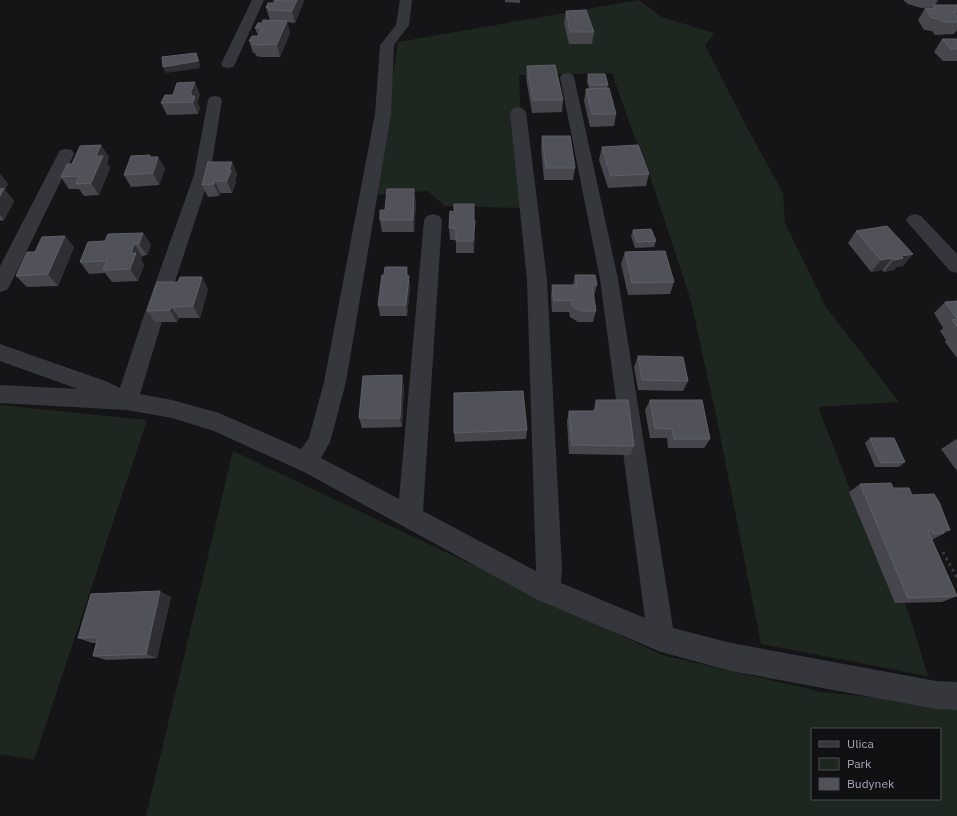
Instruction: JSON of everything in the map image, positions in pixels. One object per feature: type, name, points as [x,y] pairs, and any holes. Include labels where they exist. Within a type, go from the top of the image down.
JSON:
[{"type":"street","points":[[228,64],[258,0]]},
{"type":"street","points":[[306,462],[319,442],[335,382],[383,114],[387,45],[402,25],[406,0]]},
{"type":"street","points":[[567,77],[609,279],[661,638]]},
{"type":"street","points":[[128,401],[202,175],[215,100]]},
{"type":"street","points":[[518,112],[537,280],[549,569],[547,591]]},
{"type":"street","points":[[0,286],[66,154]]},
{"type":"street","points":[[410,517],[433,220]]},
{"type":"street","points":[[915,220],[957,266]]},
{"type":"street","points":[[0,352],[100,388],[128,401]]},
{"type":"street","points":[[0,394],[128,401],[172,409],[219,423],[306,462],[547,591],[661,638],[738,659],[928,694],[957,696]]},
{"type":"path","points":[[943,552],[957,578]]},
{"type":"green space","points":[[639,0],[662,17],[714,33],[705,45],[744,122],[783,193],[785,223],[826,307],[899,402],[818,407],[852,494],[891,573],[909,614],[928,676],[761,644],[719,430],[691,301],[648,170],[634,136],[612,73],[519,75],[525,208],[445,206],[428,191],[373,195],[398,42]]},
{"type":"green space","points":[[0,405],[147,420],[34,760],[0,754]]},
{"type":"green space","points":[[233,451],[662,655],[822,692],[957,706],[957,816],[146,816]]},
{"type":"building","points":[[276,0],[297,0],[292,11],[269,10],[270,8],[266,8],[268,3],[274,3]]},
{"type":"building","points":[[933,5],[957,5],[957,12],[953,12],[957,17],[957,22],[943,22],[940,19],[932,18],[925,8],[936,8]]},
{"type":"building","points":[[586,10],[594,32],[570,32],[566,11]]},
{"type":"building","points":[[263,20],[287,21],[277,44],[258,45],[252,44],[253,41],[249,41],[252,36],[258,36],[262,28],[255,28],[258,23],[262,23]]},
{"type":"building","points":[[942,39],[957,39],[957,49],[951,49]]},
{"type":"building","points":[[196,53],[198,61],[163,67],[162,57]]},
{"type":"building","points":[[555,65],[563,100],[533,100],[527,66]]},
{"type":"building","points":[[588,74],[605,74],[608,85],[590,85]]},
{"type":"building","points":[[195,82],[190,94],[192,94],[191,96],[195,96],[193,102],[161,103],[165,95],[173,95],[177,83]]},
{"type":"building","points":[[609,88],[616,114],[592,114],[586,89]]},
{"type":"building","points":[[542,136],[570,136],[575,168],[546,168]]},
{"type":"building","points":[[101,145],[96,156],[103,156],[91,183],[76,184],[79,176],[61,177],[67,164],[72,164],[80,146]]},
{"type":"building","points":[[638,145],[649,174],[611,176],[602,147]]},
{"type":"building","points":[[150,155],[149,157],[158,157],[153,173],[124,175],[131,156]]},
{"type":"building","points":[[208,162],[232,162],[227,181],[215,181],[214,184],[202,185]]},
{"type":"building","points":[[4,188],[0,196],[0,189]]},
{"type":"building","points":[[387,189],[414,189],[413,220],[380,220],[380,210],[385,210]]},
{"type":"building","points":[[454,204],[474,204],[475,221],[473,241],[456,241],[456,228],[449,228],[450,211],[454,212]]},
{"type":"building","points":[[887,226],[913,254],[901,256],[903,258],[894,260],[892,258],[881,260],[856,231]]},
{"type":"building","points":[[651,229],[656,241],[637,242],[633,230]]},
{"type":"building","points":[[143,233],[139,244],[134,244],[131,253],[136,253],[130,269],[103,270],[107,261],[80,262],[88,242],[105,241],[108,234]]},
{"type":"building","points":[[65,236],[48,274],[16,276],[27,252],[35,252],[42,237]]},
{"type":"building","points":[[665,251],[674,282],[632,283],[625,252]]},
{"type":"building","points":[[385,267],[407,267],[406,275],[409,276],[406,305],[378,305],[382,275],[384,275]]},
{"type":"building","points":[[575,275],[595,275],[597,285],[592,285],[596,311],[581,311],[572,306],[572,300],[554,301],[552,285],[577,285]]},
{"type":"building","points":[[180,277],[202,277],[193,306],[171,307],[170,310],[147,311],[157,282],[178,282]]},
{"type":"building","points":[[957,301],[957,319],[945,302]]},
{"type":"building","points":[[957,319],[957,327],[952,320]]},
{"type":"building","points":[[638,356],[683,357],[688,381],[642,380]]},
{"type":"building","points":[[402,375],[400,418],[359,418],[363,376]]},
{"type":"building","points":[[523,391],[527,430],[454,433],[454,393]]},
{"type":"building","points":[[596,400],[628,400],[634,446],[572,445],[569,411],[597,411]]},
{"type":"building","points":[[650,400],[702,400],[710,439],[674,439],[672,429],[655,428]]},
{"type":"building","points":[[870,438],[894,438],[905,462],[881,463]]},
{"type":"building","points":[[891,483],[893,488],[909,488],[912,495],[934,494],[939,502],[950,530],[943,530],[944,533],[933,534],[932,531],[928,531],[957,596],[908,598],[860,484]]},
{"type":"building","points":[[160,591],[146,654],[93,656],[98,637],[78,638],[91,594]]}]
